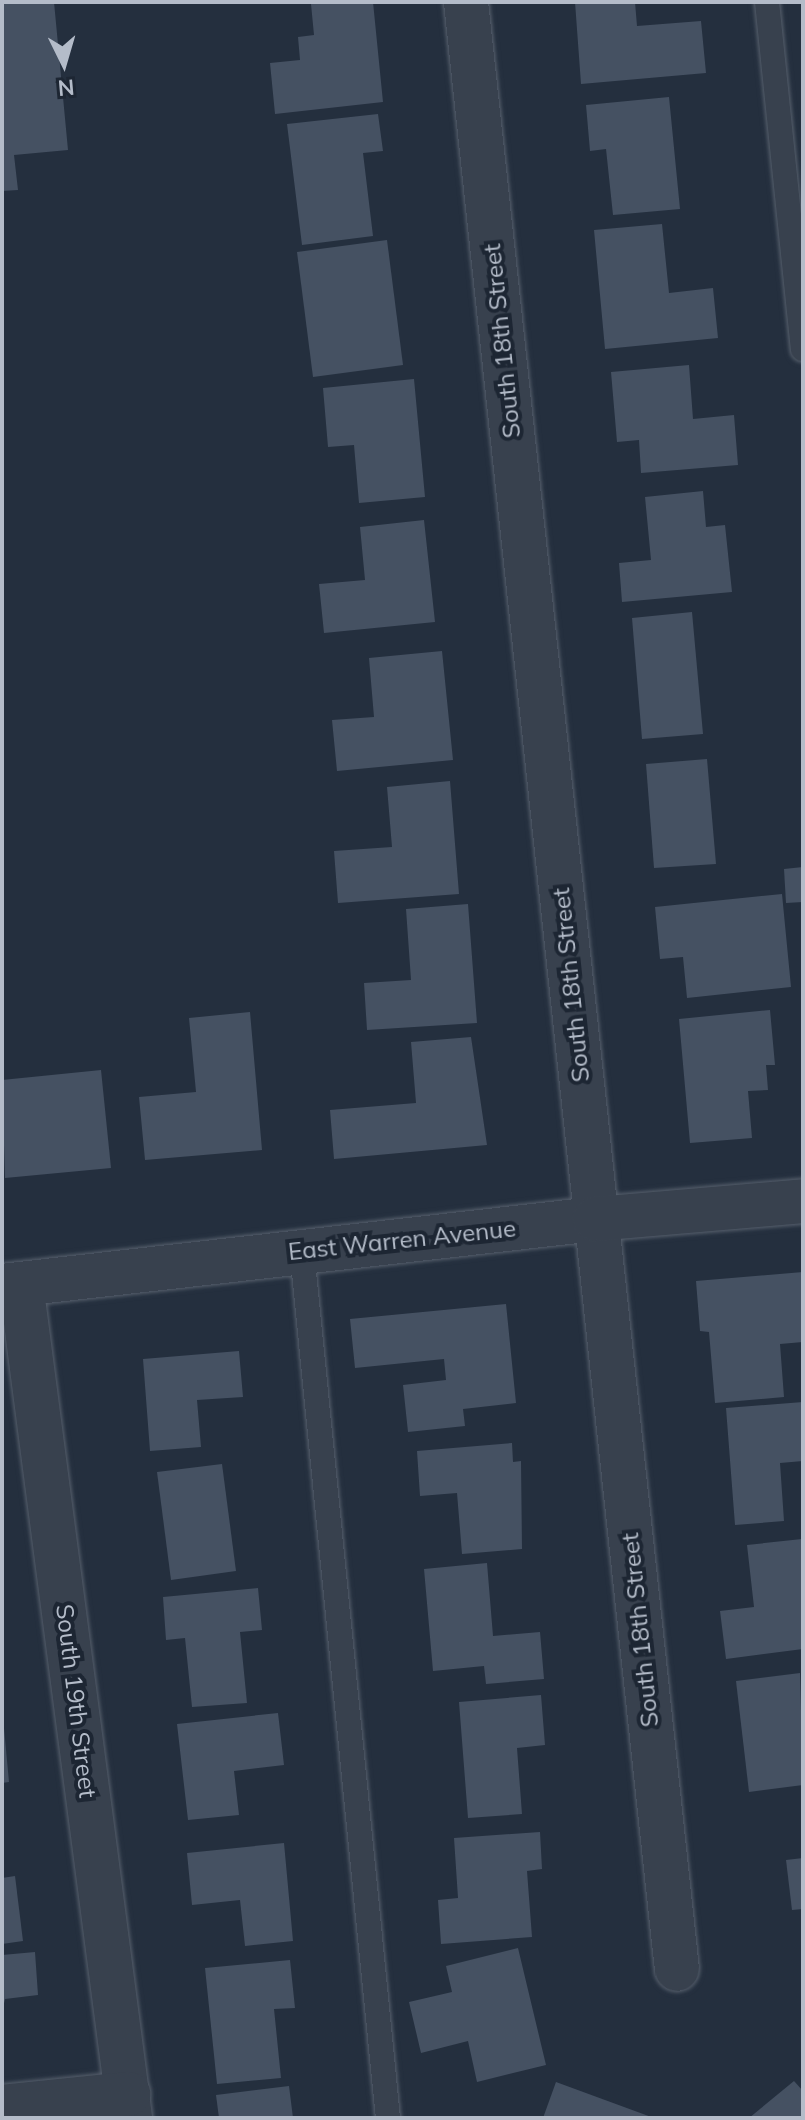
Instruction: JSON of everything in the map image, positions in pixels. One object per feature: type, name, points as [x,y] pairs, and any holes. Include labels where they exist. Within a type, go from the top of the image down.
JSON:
[{"type":"street","name":"South 18th Street","points":[[466,2],[677,1969]]},
{"type":"street","name":"East Warren Avenue","points":[[12,1285],[595,1219],[803,1201]]},
{"type":"street","name":"South 19th Street","points":[[12,1285],[129,2106]]},
{"type":"street","points":[[2,2107],[129,2106]]},
{"type":"lane","points":[[767,2],[803,349]]},
{"type":"lane","points":[[302,1252],[388,2118]]},
{"type":"building","points":[[2,2],[54,2],[68,150],[14,155],[18,190],[2,191]]},
{"type":"building","points":[[373,2],[383,102],[275,114],[270,63],[300,60],[298,37],[314,35],[311,4]]},
{"type":"building","points":[[575,2],[635,2],[637,26],[701,21],[706,73],[581,84]]},
{"type":"building","points":[[669,97],[680,209],[613,215],[606,149],[590,151],[586,105]]},
{"type":"building","points":[[378,114],[383,151],[363,153],[373,236],[302,245],[287,124]]},
{"type":"building","points":[[662,224],[669,293],[713,288],[718,338],[605,349],[594,230]]},
{"type":"building","points":[[387,240],[403,365],[313,377],[297,252]]},
{"type":"building","points":[[689,365],[693,419],[734,415],[738,465],[641,473],[639,440],[617,442],[611,372]]},
{"type":"building","points":[[414,379],[425,497],[359,503],[354,445],[328,447],[323,388]]},
{"type":"building","points":[[703,491],[706,527],[725,525],[732,592],[622,602],[619,563],[651,560],[645,497]]},
{"type":"building","points":[[424,520],[435,622],[324,633],[319,584],[365,580],[360,527]]},
{"type":"building","points":[[692,612],[703,734],[642,739],[632,618]]},
{"type":"building","points":[[442,651],[453,760],[337,771],[332,720],[374,717],[369,658]]},
{"type":"building","points":[[707,759],[716,864],[654,868],[646,764]]},
{"type":"building","points":[[450,781],[459,894],[338,903],[334,851],[392,847],[387,787]]},
{"type":"building","points":[[803,867],[803,902],[786,903],[784,869]]},
{"type":"building","points":[[782,894],[791,987],[687,998],[683,957],[660,959],[655,907]]},
{"type":"building","points":[[468,904],[477,1023],[367,1030],[364,983],[411,980],[406,909]]},
{"type":"building","points":[[770,1010],[775,1065],[766,1065],[768,1090],[748,1091],[752,1138],[690,1143],[679,1019]]},
{"type":"building","points":[[250,1012],[262,1150],[145,1160],[139,1097],[196,1092],[189,1018]]},
{"type":"building","points":[[471,1037],[487,1145],[334,1159],[330,1110],[416,1103],[411,1042]]},
{"type":"building","points":[[101,1070],[111,1168],[5,1178],[2,1080]]},
{"type":"building","points":[[803,1272],[803,1342],[780,1344],[784,1397],[715,1403],[709,1332],[700,1331],[696,1281]]},
{"type":"building","points":[[506,1304],[516,1403],[463,1409],[465,1426],[408,1432],[403,1385],[446,1380],[444,1359],[355,1368],[350,1319]]},
{"type":"building","points":[[239,1351],[243,1397],[197,1400],[201,1447],[150,1451],[143,1359]]},
{"type":"building","points":[[803,1402],[803,1461],[780,1463],[784,1521],[735,1525],[726,1408]]},
{"type":"building","points":[[512,1443],[513,1462],[521,1461],[522,1549],[462,1554],[457,1493],[420,1496],[417,1451]]},
{"type":"building","points":[[222,1464],[236,1571],[171,1580],[157,1472]]},
{"type":"building","points":[[802,1539],[803,1649],[726,1659],[720,1611],[754,1607],[747,1545]]},
{"type":"building","points":[[487,1563],[493,1636],[540,1632],[544,1679],[486,1684],[484,1666],[433,1671],[424,1569]]},
{"type":"building","points":[[258,1588],[262,1630],[240,1632],[247,1703],[192,1707],[185,1638],[166,1640],[163,1597]]},
{"type":"building","points":[[800,1673],[803,1785],[749,1792],[736,1681]]},
{"type":"building","points":[[541,1695],[545,1745],[517,1748],[522,1814],[468,1818],[459,1702]]},
{"type":"building","points":[[278,1713],[284,1765],[234,1771],[239,1815],[188,1820],[177,1724]]},
{"type":"building","points":[[2,1729],[9,1782],[2,1783]]},
{"type":"building","points":[[540,1832],[542,1869],[527,1871],[532,1937],[441,1944],[438,1900],[458,1898],[454,1838]]},
{"type":"building","points":[[284,1843],[293,1941],[245,1946],[240,1900],[192,1905],[187,1853]]},
{"type":"building","points":[[803,1858],[803,1909],[792,1910],[786,1860]]},
{"type":"building","points":[[15,1876],[23,1941],[2,1944],[2,1878]]},
{"type":"building","points":[[518,1948],[546,2065],[477,2082],[468,2041],[421,2053],[409,2002],[452,1992],[446,1966]]},
{"type":"building","points":[[35,1952],[38,1995],[5,1999],[2,2012],[2,1955]]},
{"type":"building","points":[[290,1960],[295,2008],[274,2009],[281,2078],[217,2084],[205,1968]]},
{"type":"building","points":[[794,2081],[803,2091],[803,2118],[749,2118]]},
{"type":"building","points":[[556,2082],[654,2118],[543,2118]]},
{"type":"building","points":[[289,2086],[293,2118],[219,2118],[216,2095]]}]
